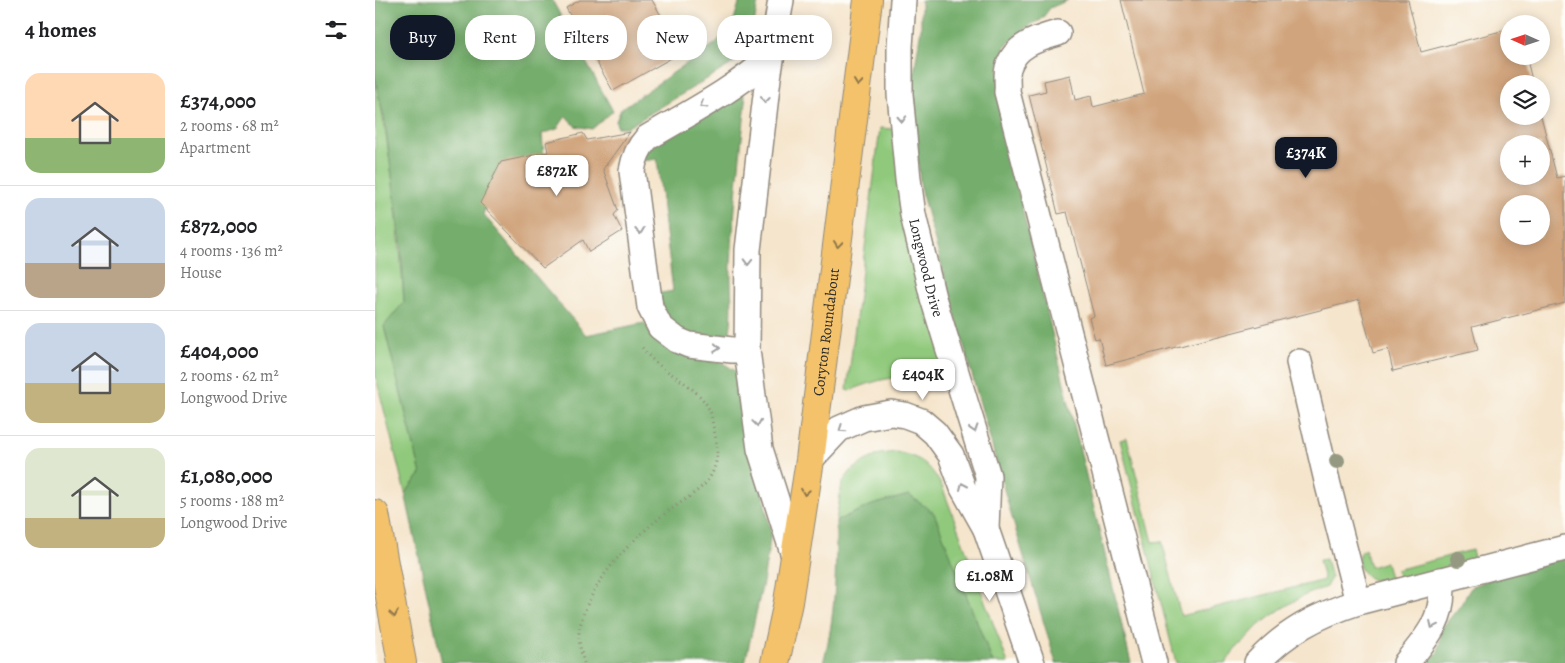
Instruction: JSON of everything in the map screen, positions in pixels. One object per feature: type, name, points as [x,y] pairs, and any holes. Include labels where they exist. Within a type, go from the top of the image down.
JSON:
[{"type":"highway","name":"Coryton Roundabout","points":[[775,663],[788,602],[810,460],[868,0]]},
{"type":"highway","points":[[375,514],[402,663]]},
{"type":"street","points":[[778,15],[781,0]]},
{"type":"street","name":"Longwood Drive","points":[[903,0],[900,47],[901,94],[903,136],[913,215],[933,298],[988,476],[986,529]]},
{"type":"street","points":[[1058,33],[1033,40],[1018,51],[1008,69],[1007,92],[1154,663]]},
{"type":"street","points":[[747,350],[689,345],[677,340],[659,327],[650,306],[632,172],[634,159],[641,144],[647,138],[735,86],[768,60]]},
{"type":"street","points":[[771,60],[748,250],[747,350],[760,449],[795,559]]},
{"type":"street","points":[[1299,362],[1358,602]]},
{"type":"street","name":"Longwood Drive","points":[[810,460],[839,429],[864,418],[891,413],[905,415],[921,421],[943,442],[951,455],[963,488],[986,529],[1032,663]]},
{"type":"street","points":[[1257,663],[1301,626],[1324,614],[1358,602],[1565,548]]},
{"type":"street","points":[[1406,663],[1429,634],[1435,622],[1443,595],[1441,580]]},
{"type":"path","points":[[584,663],[579,640],[579,627],[593,591],[623,552],[656,520],[707,482],[715,468],[718,446],[710,412],[695,390],[656,364],[639,342]]},
{"type":"green space","points":[[375,0],[552,0],[560,15],[545,15],[545,60],[585,60],[613,111],[592,129],[575,126],[566,116],[557,129],[542,134],[544,157],[505,166],[483,214],[586,335],[644,323],[690,356],[723,363],[737,372],[771,533],[763,582],[745,663],[442,663],[405,493],[421,474],[384,326],[404,302],[401,244],[385,122],[375,77]]},
{"type":"green space","points":[[740,0],[758,1],[756,15],[735,15]]},
{"type":"green space","points":[[921,0],[1068,0],[1050,8],[1041,20],[1032,24],[1005,46],[999,66],[1000,94],[1008,149],[1131,663],[1056,663],[1010,511],[921,191],[913,116],[912,87],[921,28]]},
{"type":"green space","points":[[717,42],[717,60],[736,60],[735,62],[628,127],[617,127],[616,121],[621,109],[692,60],[707,60],[707,49]]},
{"type":"green space","points":[[375,77],[394,189],[404,302],[384,327],[421,474],[405,493],[375,374]]},
{"type":"green space","points":[[743,93],[746,102],[732,243],[732,315],[730,332],[723,338],[690,335],[672,327],[656,294],[673,291],[657,159],[643,161],[646,150]]},
{"type":"green space","points":[[880,128],[894,129],[948,383],[946,385],[906,377],[873,382],[849,391],[847,390]]},
{"type":"green space","points":[[1127,438],[1153,542],[1162,541],[1181,616],[1324,580],[1319,560],[1326,559],[1331,578],[1326,587],[1303,596],[1259,625],[1233,652],[1226,663],[1176,663],[1120,440]]},
{"type":"green space","points":[[896,452],[919,459],[933,472],[942,486],[1008,663],[993,663],[963,589],[909,495],[872,505],[836,521],[842,483],[851,471],[865,461],[880,454]]},
{"type":"green space","points":[[909,495],[934,513],[993,663],[823,663],[833,611],[836,521],[872,505]]},
{"type":"green space","points":[[1565,545],[1565,663],[1421,663],[1430,660],[1438,652],[1442,628],[1460,606],[1472,586],[1499,576]]},
{"type":"green space","points":[[1365,549],[1370,567],[1386,562],[1391,582],[1374,580],[1362,570],[1358,558]]},
{"type":"green space","points":[[1472,550],[1475,561],[1399,580],[1396,570]]},
{"type":"building","points":[[580,0],[652,0],[661,15],[637,15],[637,60],[668,60],[613,91],[595,60],[627,60],[627,15],[570,15],[566,8]]},
{"type":"building","points":[[1121,0],[1408,0],[1421,52],[1500,31],[1500,65],[1528,65],[1531,75],[1500,75],[1500,125],[1543,125],[1546,135],[1500,135],[1500,185],[1550,185],[1550,151],[1557,178],[1565,176],[1565,303],[1472,327],[1478,350],[1393,371],[1388,349],[1373,353],[1359,300],[1106,365],[1099,338],[1095,339],[1089,318],[1094,316],[1067,212],[1058,214],[1029,95],[1046,91],[1044,81],[1070,75],[1075,100],[1091,96],[1093,107],[1144,94]]},
{"type":"building","points":[[630,132],[603,169],[618,210],[614,215],[622,231],[589,252],[583,240],[543,268],[480,203],[501,162],[548,152],[546,142],[583,133],[587,140]]}]
